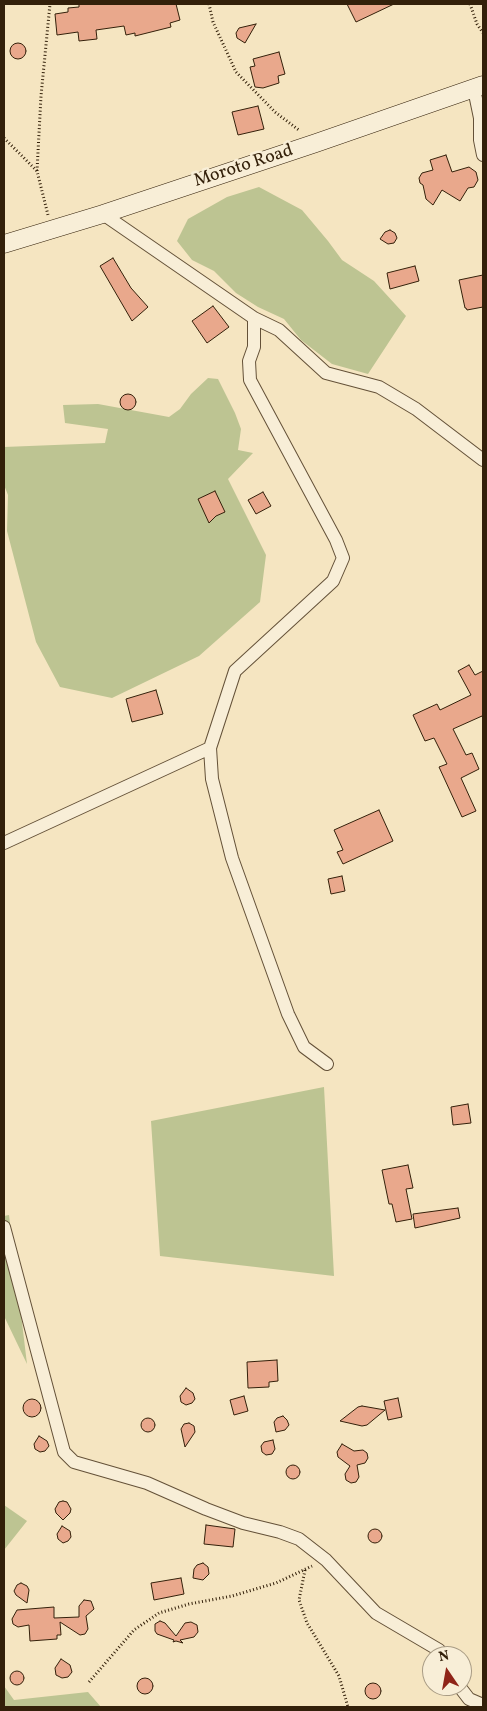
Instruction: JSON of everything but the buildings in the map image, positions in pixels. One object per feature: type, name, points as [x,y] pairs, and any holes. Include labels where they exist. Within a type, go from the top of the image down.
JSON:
[{"type":"main road","name":"Moroto Road","points":[[4,244],[103,214],[478,87]]},
{"type":"street","points":[[478,87],[480,140],[483,155]]},
{"type":"street","points":[[103,214],[254,318],[278,330],[326,373],[379,387],[416,409],[483,460]]},
{"type":"street","points":[[254,318],[254,347],[249,361],[250,380],[336,540],[343,558],[333,581],[235,671],[210,748],[212,779],[232,858],[288,1014],[304,1047],[328,1064]]},
{"type":"street","points":[[4,843],[210,748]]},
{"type":"street","points":[[4,1227],[64,1452],[74,1462],[147,1484],[243,1523],[280,1532],[299,1539],[326,1560],[376,1613],[431,1646]]},
{"type":"street","points":[[468,1696],[483,1705]]},
{"type":"path","points":[[50,4],[36,171],[51,229]]},
{"type":"path","points":[[209,4],[213,22],[236,72],[275,112],[316,143]]},
{"type":"path","points":[[470,4],[477,24],[483,33]]},
{"type":"path","points":[[4,138],[36,171]]},
{"type":"path","points":[[89,1682],[134,1630],[159,1613],[189,1604],[232,1596],[276,1583],[326,1560]]},
{"type":"path","points":[[305,1570],[299,1600],[307,1623],[339,1676],[348,1707]]},
{"type":"green space","points":[[259,187],[302,210],[342,260],[374,281],[406,316],[368,374],[332,364],[301,340],[284,319],[258,307],[236,293],[214,271],[192,260],[177,241],[188,219],[227,197]]},
{"type":"green space","points":[[208,378],[218,379],[235,413],[241,429],[238,450],[253,453],[228,479],[266,555],[260,602],[199,656],[112,698],[60,687],[36,642],[7,531],[8,495],[4,485],[4,447],[105,443],[108,429],[65,423],[63,405],[98,404],[169,417],[180,409],[191,394]]},
{"type":"green space","points":[[324,1087],[334,1276],[160,1256],[151,1121]]},
{"type":"green space","points":[[9,1215],[27,1364],[4,1316],[4,1216]]},
{"type":"green space","points":[[4,1505],[27,1521],[4,1550]]},
{"type":"green space","points":[[4,1686],[14,1700],[88,1692],[101,1707],[4,1707]]}]
